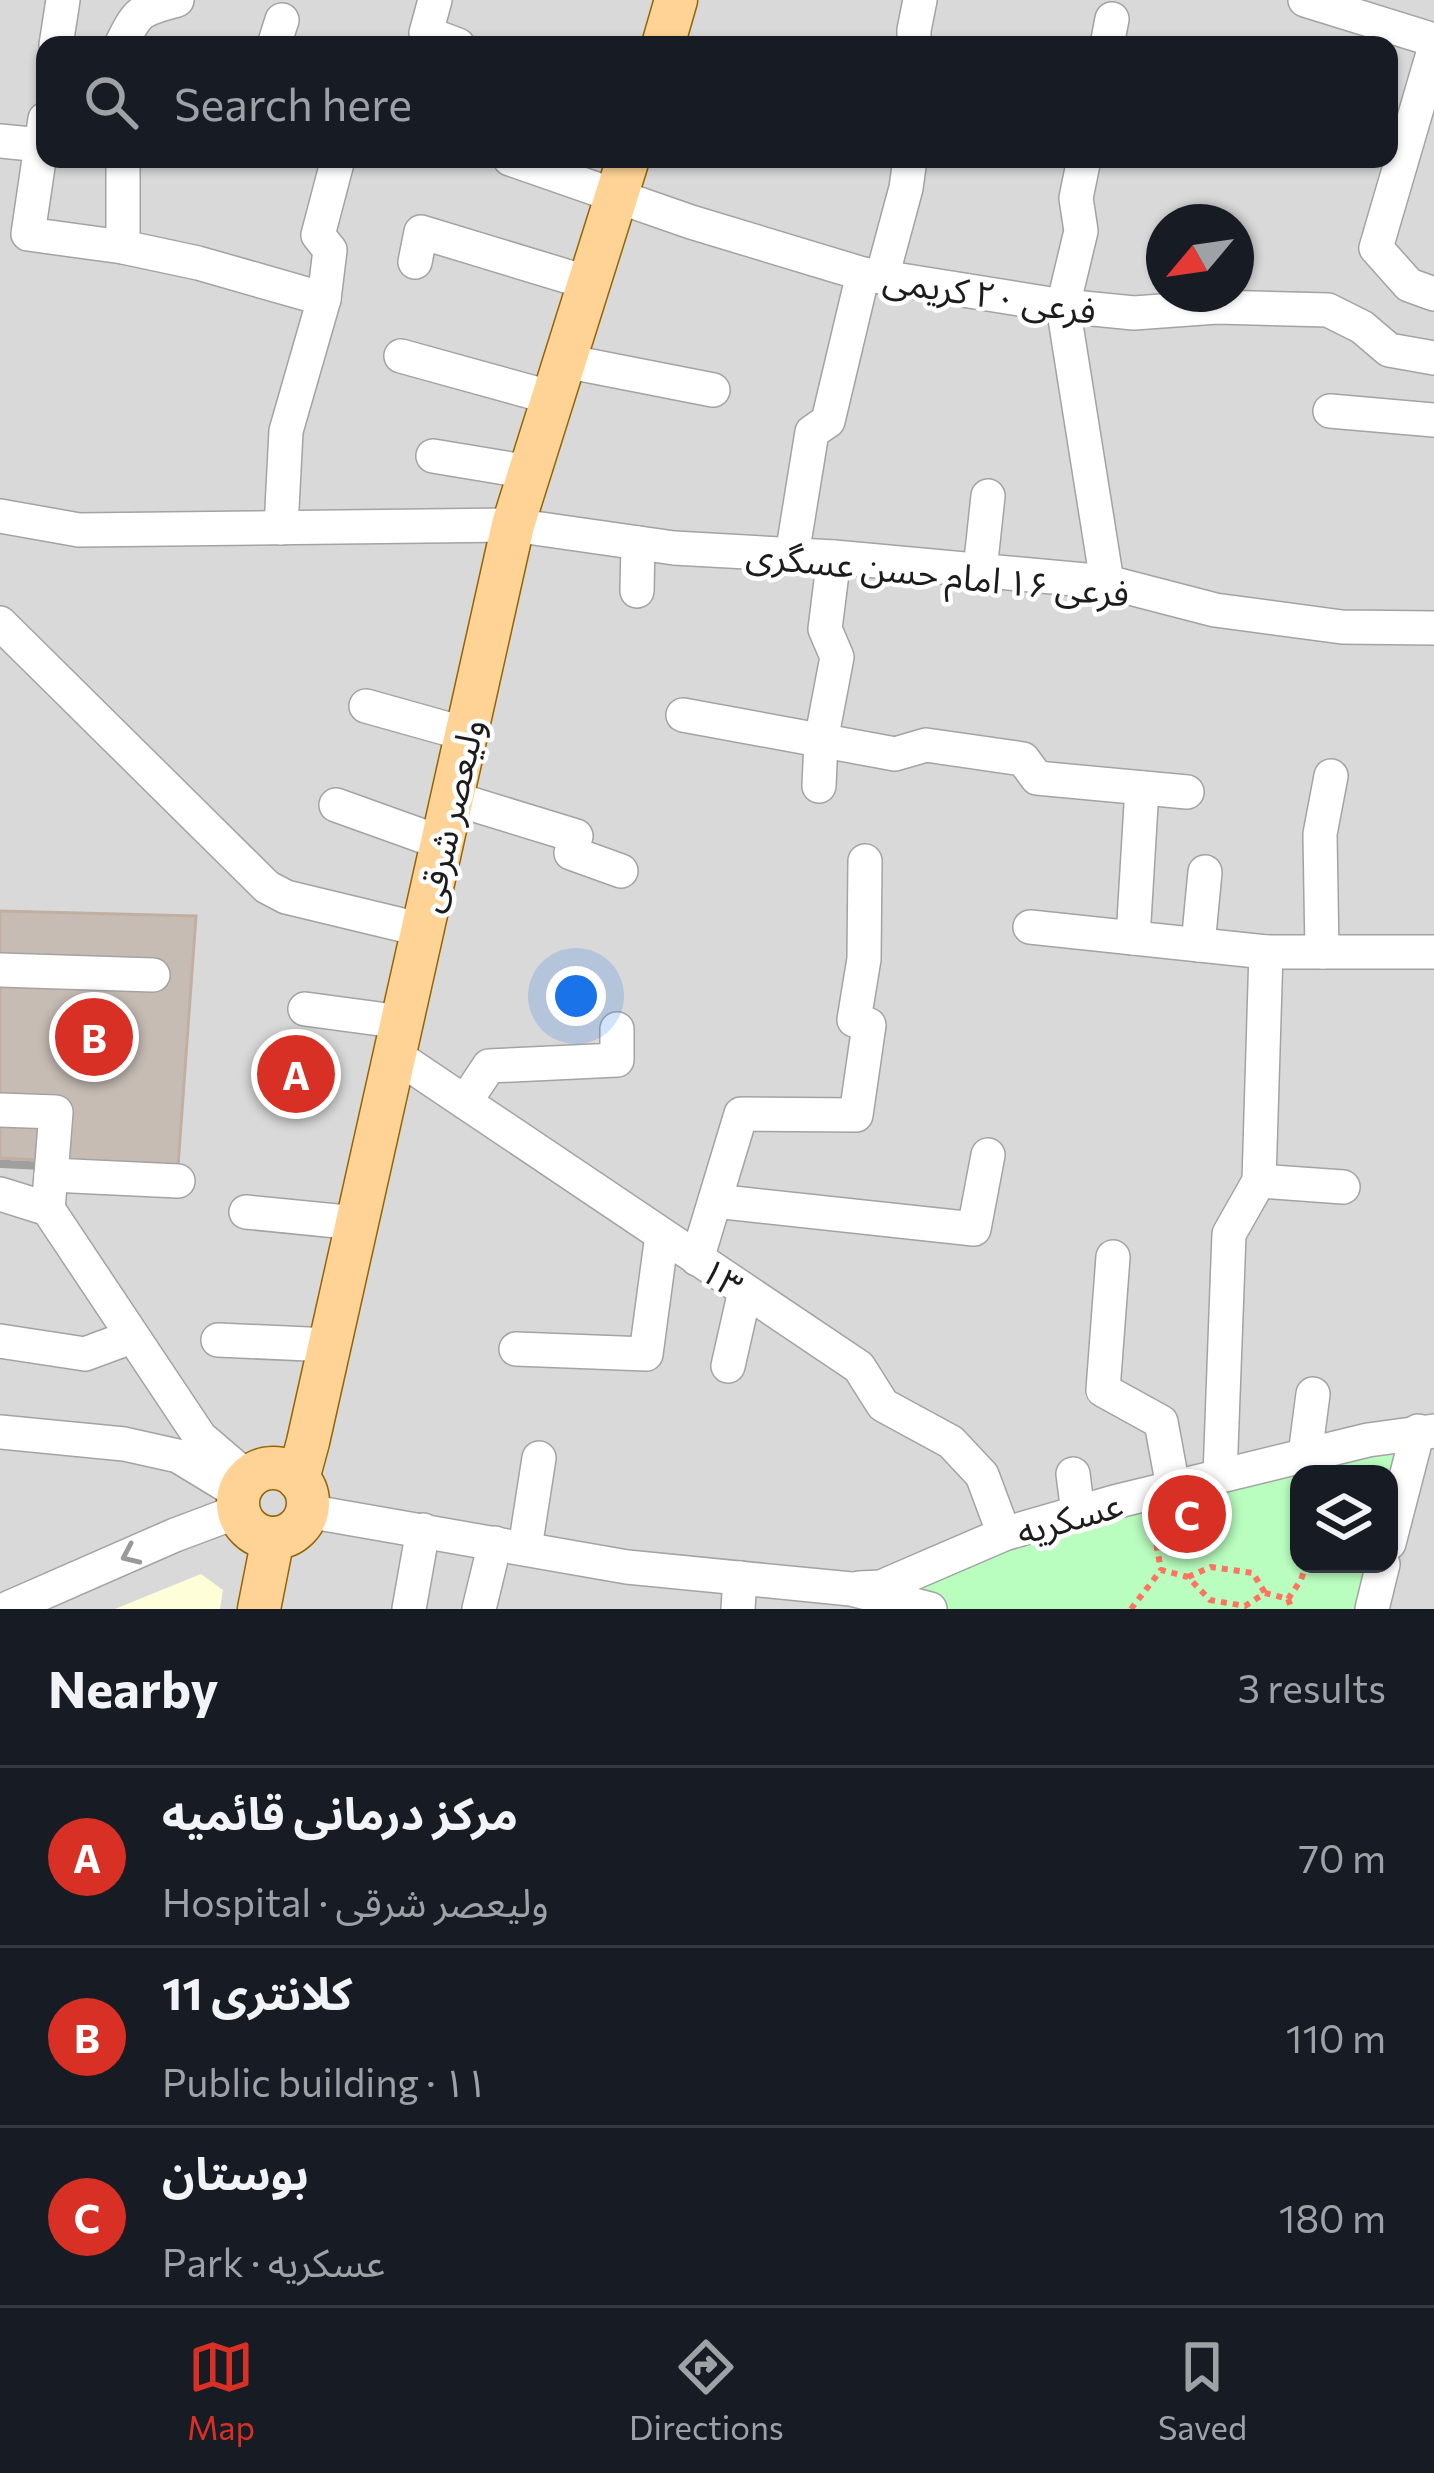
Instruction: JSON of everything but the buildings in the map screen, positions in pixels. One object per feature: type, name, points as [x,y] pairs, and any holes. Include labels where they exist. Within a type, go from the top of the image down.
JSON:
[{"type":"main road","points":[[666,36],[676,0]]},
{"type":"main road","name":"ولیعصر شرقی","points":[[302,1495],[330,1345],[513,526],[622,177]]},
{"type":"main road","points":[[263,1469],[286,1471],[302,1495],[298,1527],[290,1534],[272,1538],[255,1534],[245,1524],[242,1494],[263,1469]]},
{"type":"main road","points":[[260,1609],[272,1538]]},
{"type":"street","points":[[57,36],[63,0]]},
{"type":"street","points":[[126,36],[144,9],[177,0]]},
{"type":"street","points":[[914,36],[920,0]]},
{"type":"street","points":[[1305,0],[1434,40]]},
{"type":"street","points":[[1434,50],[1376,248],[1409,285],[1434,294]]},
{"type":"street","points":[[0,141],[36,133]]},
{"type":"street","points":[[36,156],[14,231],[198,262],[324,299]]},
{"type":"street","points":[[123,168],[123,247]]},
{"type":"street","points":[[281,528],[286,431],[324,299],[330,250],[318,235],[336,168]]},
{"type":"street","name":"فرعی ۲۰ کریمی","points":[[566,168],[622,177],[795,255],[873,275],[1063,307],[1134,313],[1217,307],[1328,310],[1362,327],[1389,350],[1434,358]]},
{"type":"street","points":[[791,554],[812,432],[828,421],[909,168]]},
{"type":"street","points":[[1082,168],[1076,198],[1081,231],[1063,307],[1107,582]]},
{"type":"street","points":[[415,262],[421,232],[589,283]]},
{"type":"street","points":[[401,356],[559,380],[713,390]]},
{"type":"street","points":[[1330,411],[1434,420]]},
{"type":"street","points":[[433,456],[530,472]]},
{"type":"street","points":[[980,570],[988,496]]},
{"type":"street","name":"فرعی ۱۶ امام حسن عسگری","points":[[0,516],[79,530],[513,526],[674,548],[1107,582],[1236,613],[1342,627],[1434,628]]},
{"type":"street","points":[[637,591],[638,543]]},
{"type":"street","points":[[819,787],[820,741],[837,657],[825,629],[834,557]]},
{"type":"street","points":[[0,623],[267,886],[286,897],[423,930]]},
{"type":"street","points":[[366,706],[466,734]]},
{"type":"street","points":[[683,715],[895,754],[926,745],[1023,759],[1037,778],[1186,792]]},
{"type":"street","points":[[1322,952],[1320,834],[1331,776]]},
{"type":"street","points":[[1133,938],[1142,788]]},
{"type":"street","points":[[452,798],[576,836],[571,853],[621,871]]},
{"type":"street","points":[[336,805],[442,843]]},
{"type":"street","points":[[697,1259],[742,1114],[856,1115],[869,1024],[854,1020],[864,958],[866,861]]},
{"type":"street","points":[[1198,945],[1205,872]]},
{"type":"street","points":[[1030,927],[1266,952],[1434,952]]},
{"type":"street","points":[[1220,1476],[1229,1234],[1259,1181],[1266,952]]},
{"type":"street","points":[[0,970],[153,975]]},
{"type":"street","points":[[304,1009],[398,1038]]},
{"type":"street","points":[[465,1102],[488,1066],[617,1060],[617,1029]]},
{"type":"street","name":"۱۳","points":[[398,1038],[465,1102],[859,1367],[883,1405],[951,1442],[982,1475],[1004,1534]]},
{"type":"street","points":[[0,1110],[56,1112],[48,1209],[242,1494]]},
{"type":"street","points":[[715,1201],[974,1229],[988,1155]]},
{"type":"street","points":[[51,1175],[178,1181]]},
{"type":"street","points":[[1259,1181],[1343,1187]]},
{"type":"street","points":[[0,1194],[48,1209]]},
{"type":"street","points":[[246,1211],[357,1223]]},
{"type":"street","points":[[516,1349],[646,1354],[662,1234]]},
{"type":"street","points":[[1113,1256],[1103,1390],[1161,1422],[1160,1491]]},
{"type":"street","points":[[728,1366],[745,1291]]},
{"type":"street","points":[[0,1341],[85,1354],[131,1337]]},
{"type":"street","points":[[218,1340],[330,1345]]},
{"type":"street","points":[[1305,1456],[1313,1394]]},
{"type":"street","points":[[1398,1516],[1426,1431]]},
{"type":"street","name":"عسکریه","points":[[851,1589],[881,1587],[1004,1534],[1078,1513],[1426,1431]]},
{"type":"street","points":[[0,1432],[124,1444],[178,1456],[242,1494]]},
{"type":"street","points":[[479,1609],[510,1545],[539,1458]]},
{"type":"street","points":[[1073,1474],[1078,1513]]},
{"type":"street","points":[[6,1609],[175,1535],[242,1494]]},
{"type":"street","points":[[302,1495],[423,1530],[627,1567],[739,1593],[851,1589],[930,1609]]},
{"type":"street","points":[[409,1609],[423,1530]]},
{"type":"street","points":[[1372,1609],[1382,1573]]},
{"type":"path","points":[[1131,1609],[1161,1570],[1160,1491]]},
{"type":"path","points":[[1188,1577],[1211,1567],[1253,1573],[1265,1593],[1288,1599]]},
{"type":"path","points":[[1161,1570],[1188,1577],[1210,1600],[1245,1606],[1265,1593]]},
{"type":"path","points":[[1288,1599],[1303,1573]]},
{"type":"path","points":[[1288,1599],[1292,1609]]},
{"type":"shaded area","points":[[0,0],[1434,0],[1434,1609],[0,1609]]},
{"type":"shaded area","points":[[201,1574],[223,1590],[220,1609],[115,1609]]},
{"type":"green space","points":[[1418,1431],[1398,1508],[1398,1465],[1290,1465],[1290,1573],[1381,1573],[1372,1609],[930,1609],[881,1587],[1004,1534]]},
{"type":"place","name":"کلانتری 11","points":[[94,1037]]},
{"type":"place","name":"مرکز درمانی قائمیه","points":[[296,1074]]},
{"type":"place","name":"بوستان","points":[[1187,1514]]}]
